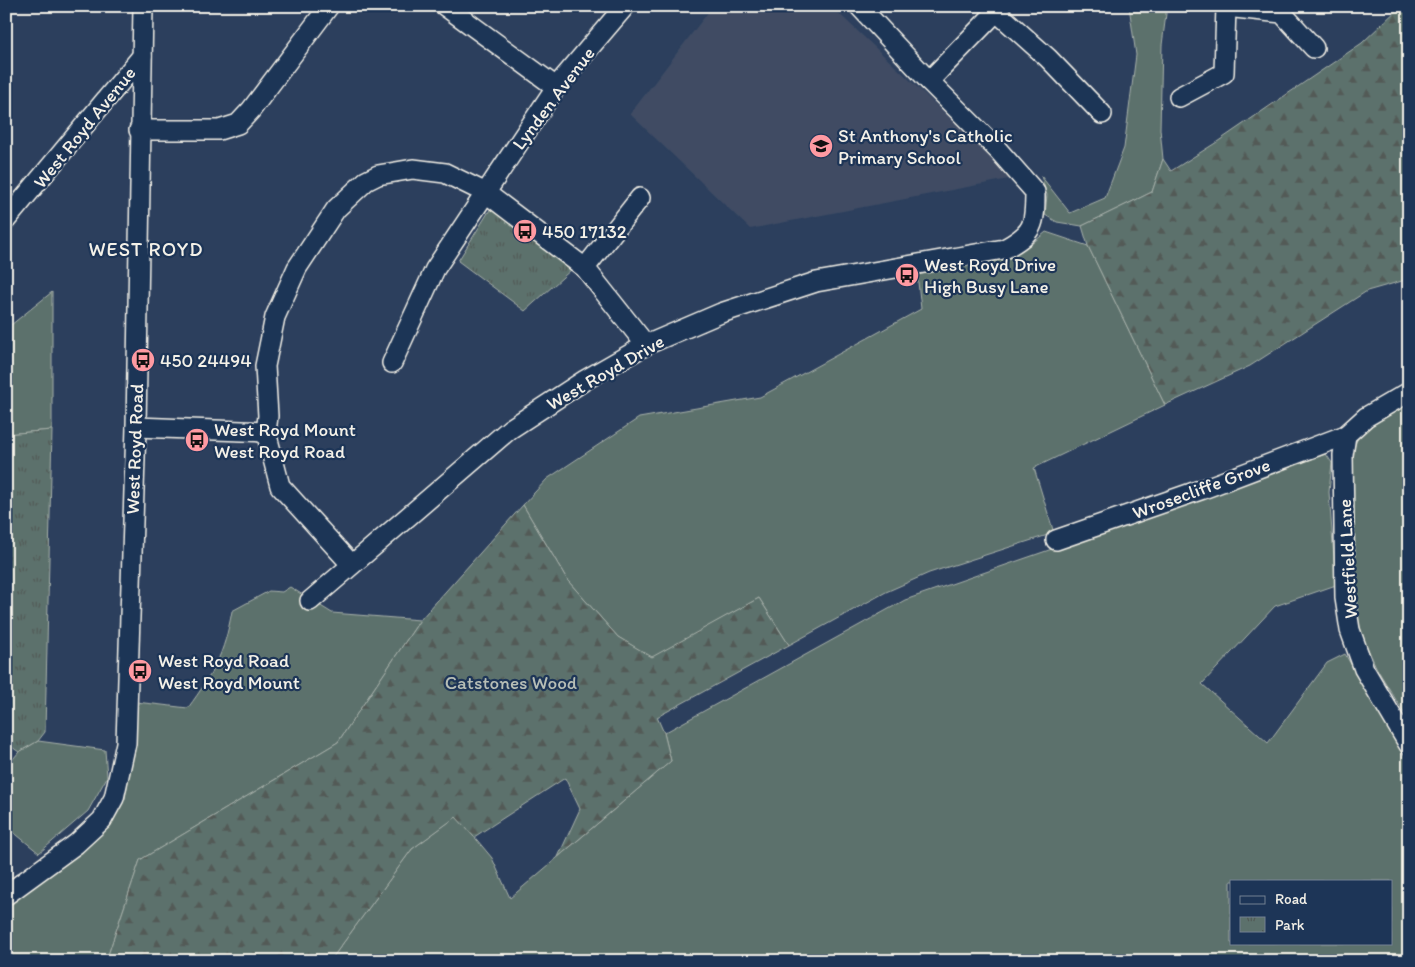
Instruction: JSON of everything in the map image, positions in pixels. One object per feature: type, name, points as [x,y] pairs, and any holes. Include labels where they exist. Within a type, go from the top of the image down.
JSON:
[{"type":"street","name":"West Royd Road","points":[[6,894],[76,844],[102,820],[114,798],[126,743],[136,427],[139,130],[143,6]]},
{"type":"street","points":[[139,130],[219,130],[238,124],[251,110],[329,6]]},
{"type":"street","points":[[445,6],[556,87]]},
{"type":"street","name":"Lynden Avenue","points":[[392,363],[435,269],[556,87],[625,6]]},
{"type":"street","points":[[859,6],[929,81],[993,9],[1048,58],[1102,114]]},
{"type":"street","points":[[1179,96],[1224,73],[1226,7],[1282,13],[1314,48]]},
{"type":"street","name":"West Royd Avenue","points":[[6,220],[142,56]]},
{"type":"street","name":"West Royd Drive","points":[[310,601],[510,429],[585,380],[646,345],[721,314],[816,282],[1004,249],[1023,239],[1035,220],[1035,192],[998,150],[929,81]]},
{"type":"street","points":[[351,564],[280,486],[266,432],[268,416],[264,366],[275,317],[297,268],[336,209],[366,181],[378,175],[413,169],[445,173],[486,193],[584,268],[646,345]]},
{"type":"street","points":[[584,268],[640,198]]},
{"type":"street","points":[[1346,435],[1366,417],[1409,392]]},
{"type":"street","points":[[136,427],[266,432]]},
{"type":"street","name":"Wrosecliffe Grove","points":[[1056,540],[1203,489],[1346,435]]},
{"type":"street","name":"Westfield Lane","points":[[1346,435],[1343,455],[1345,588],[1350,630],[1364,669],[1409,745]]},
{"type":"shaded area","name":"St Anthony's Catholic Primary School","points":[[713,6],[831,6],[1014,178],[750,229],[630,114]]},
{"type":"green space","points":[[1129,6],[1167,6],[1162,45],[1160,129],[1163,159],[1152,192],[1082,226],[1057,222],[1045,215],[1047,195],[1041,176],[1070,213],[1105,198],[1124,148],[1136,55]]},
{"type":"green space","points":[[1401,6],[1409,6],[1409,279],[1367,291],[1250,366],[1165,405],[1088,246],[1082,226],[1152,192],[1163,159],[1171,171],[1217,142],[1362,43]]},
{"type":"green space","points":[[491,208],[572,269],[525,311],[458,261]]},
{"type":"green space","points":[[1046,232],[1088,246],[1165,405],[1034,468],[1054,533],[929,573],[886,592],[789,645],[759,598],[652,658],[618,637],[568,581],[523,505],[547,479],[639,418],[760,397],[921,309],[917,273],[1030,245]]},
{"type":"green space","points":[[52,292],[52,430],[6,434],[6,329]]},
{"type":"green space","points":[[1409,403],[1409,721],[1377,669],[1362,636],[1353,597],[1352,452],[1360,433]]},
{"type":"green space","points":[[52,430],[45,732],[38,741],[19,752],[6,743],[6,434]]},
{"type":"green space","points":[[1326,454],[1332,463],[1329,492],[1336,585],[1275,606],[1202,684],[1268,743],[1327,663],[1345,654],[1399,746],[1406,749],[1409,754],[1409,961],[330,961],[412,849],[457,816],[492,858],[510,898],[671,761],[664,733],[905,600]]},
{"type":"green space","name":"Catstones Wood","points":[[523,505],[568,581],[618,637],[652,657],[759,598],[789,645],[657,717],[664,733],[671,761],[558,857],[580,809],[565,778],[474,837],[456,817],[412,849],[330,961],[106,961],[140,860],[338,742],[420,620]]},
{"type":"green space","points":[[290,587],[332,613],[420,620],[338,742],[140,860],[106,961],[6,961],[6,904],[98,836],[125,799],[135,737],[136,702],[188,708],[205,684],[217,662],[232,611],[269,591],[282,592]]},
{"type":"green space","points":[[38,741],[105,750],[107,777],[88,811],[39,853],[6,826],[6,767],[19,752]]},
{"type":"place","name":"St Anthony's Catholic Primary School","points":[[821,146]]},
{"type":"place","name":"450 17132","points":[[525,231]]},
{"type":"place","name":"West Royd Drive High Busy Lane","points":[[907,275]]},
{"type":"place","name":"450 24494","points":[[143,360]]},
{"type":"place","name":"West Royd Mount West Royd Road","points":[[197,440]]},
{"type":"place","name":"West Royd Road West Royd Mount","points":[[140,671]]},
{"type":"district","name":"WEST ROYD","points":[[146,249]]}]
